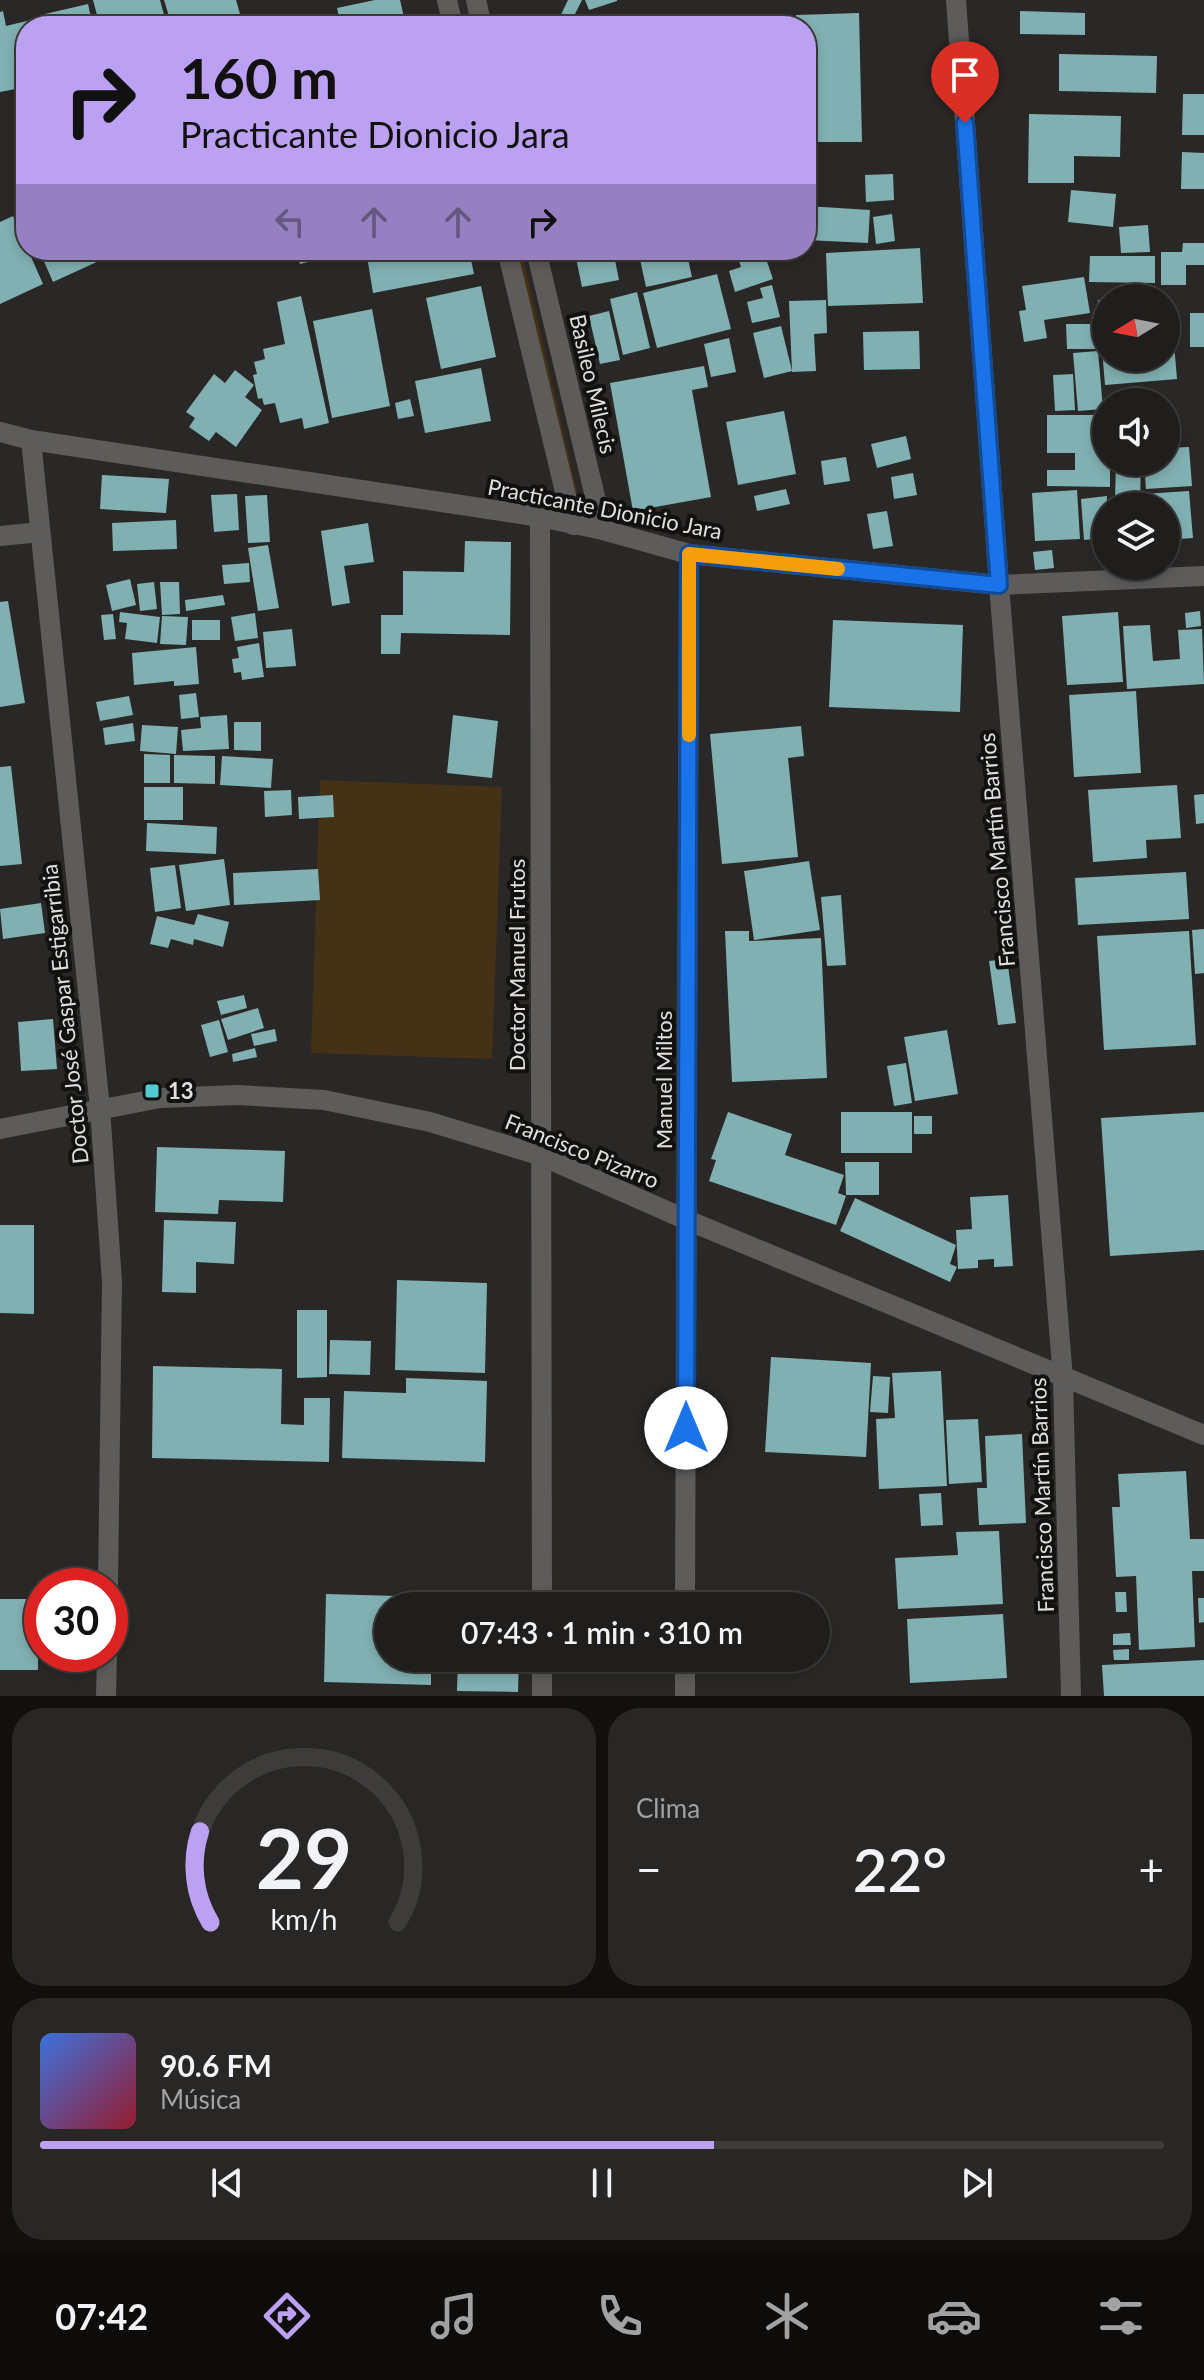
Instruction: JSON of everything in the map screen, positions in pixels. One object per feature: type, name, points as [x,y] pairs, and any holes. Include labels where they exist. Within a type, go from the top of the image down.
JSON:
[{"type":"street","name":"Francisco Martín Barrios","points":[[956,0],[1063,1379],[1071,1696]]},
{"type":"street","points":[[509,260],[573,525]]},
{"type":"street","name":"Basileo Milecis","points":[[538,260],[603,530]]},
{"type":"street","name":"Practicante Dionicio Jara","points":[[0,432],[31,440],[540,517],[603,530],[689,554],[999,585],[1204,576]]},
{"type":"street","name":"Doctor José Gaspar Estigarribia","points":[[31,440],[100,1108],[112,1282],[108,1568]]},
{"type":"street","name":"Doctor Manuel Frutos","points":[[540,517],[542,1592]]},
{"type":"street","points":[[0,536],[40,532]]},
{"type":"street","name":"Manuel Miltos","points":[[685,1592],[689,554]]},
{"type":"street","name":"Francisco Pizarro","points":[[0,1129],[160,1098],[237,1095],[324,1100],[430,1122],[542,1156],[1063,1379],[1204,1435]]},
{"type":"street","points":[[106,1696],[107,1672]]},
{"type":"street","points":[[542,1672],[542,1696]]},
{"type":"street","points":[[685,1672],[685,1696]]},
{"type":"shaded area","points":[[516,260],[523,260],[577,491],[575,494]]},
{"type":"shaded area","points":[[320,780],[502,787],[492,1059],[311,1053]]},
{"type":"building","points":[[93,0],[160,0],[164,16],[97,16]]},
{"type":"building","points":[[164,0],[236,0],[240,14],[233,16],[169,16]]},
{"type":"building","points":[[375,0],[400,0],[404,16],[339,16],[337,8]]},
{"type":"building","points":[[568,0],[582,0],[574,16],[560,16]]},
{"type":"building","points":[[585,0],[617,0],[617,1],[589,10]]},
{"type":"building","points":[[88,4],[91,16],[46,16]]},
{"type":"building","points":[[3,11],[6,26],[16,24],[16,89],[0,92],[0,12]]},
{"type":"building","points":[[1020,11],[1085,13],[1085,35],[1020,34]]},
{"type":"building","points":[[859,13],[862,142],[816,142],[816,16],[796,15]]},
{"type":"building","points":[[1059,54],[1157,56],[1156,93],[1059,91]]},
{"type":"building","points":[[1183,94],[1204,94],[1204,135],[1182,135]]},
{"type":"building","points":[[1029,114],[1121,116],[1120,157],[1074,156],[1074,183],[1028,183]]},
{"type":"building","points":[[1182,152],[1204,153],[1204,189],[1181,189]]},
{"type":"building","points":[[893,174],[894,200],[866,202],[865,175]]},
{"type":"building","points":[[1071,190],[1116,194],[1113,227],[1068,222]]},
{"type":"building","points":[[816,207],[870,210],[868,243],[816,240]]},
{"type":"building","points":[[892,214],[895,241],[876,244],[873,217]]},
{"type":"building","points":[[13,216],[16,223],[16,260],[32,260],[43,284],[0,304],[0,222]]},
{"type":"building","points":[[1148,225],[1150,252],[1121,253],[1119,227]]},
{"type":"building","points":[[1183,243],[1204,243],[1204,265],[1186,265],[1186,285],[1161,284],[1161,252],[1182,252]]},
{"type":"building","points":[[920,248],[923,303],[828,306],[826,253]]},
{"type":"building","points":[[1090,256],[1155,256],[1155,283],[1089,282]]},
{"type":"building","points":[[43,260],[101,260],[53,282]]},
{"type":"building","points":[[368,260],[471,260],[474,274],[373,293]]},
{"type":"building","points":[[576,260],[615,260],[619,280],[582,287]]},
{"type":"building","points":[[640,260],[688,260],[692,277],[646,287]]},
{"type":"building","points":[[739,260],[766,260],[773,279],[735,292],[729,271],[741,267]]},
{"type":"building","points":[[717,274],[731,329],[657,348],[643,293]]},
{"type":"building","points":[[1084,277],[1090,313],[1044,320],[1047,338],[1024,342],[1019,311],[1026,310],[1022,286]]},
{"type":"building","points":[[772,285],[780,317],[752,323],[747,302],[763,298],[760,288]]},
{"type":"building","points":[[481,286],[496,357],[441,369],[426,298]]},
{"type":"building","points":[[637,292],[650,348],[623,355],[610,299]]},
{"type":"building","points":[[301,296],[329,423],[304,429],[302,418],[280,423],[275,403],[264,405],[262,398],[258,399],[253,375],[257,374],[254,362],[265,359],[263,349],[285,344],[277,302]]},
{"type":"building","points":[[826,300],[827,333],[814,334],[816,371],[792,372],[789,301]]},
{"type":"building","points":[[372,309],[390,406],[332,418],[313,321]]},
{"type":"building","points":[[609,311],[620,360],[600,364],[589,316]]},
{"type":"building","points":[[1190,313],[1204,313],[1204,347],[1190,347]]},
{"type":"building","points":[[1066,324],[1092,324],[1092,349],[1067,349]]},
{"type":"building","points":[[781,326],[792,371],[764,378],[753,333]]},
{"type":"building","points":[[919,331],[920,369],[864,370],[863,332]]},
{"type":"building","points":[[729,338],[736,372],[711,377],[704,344]]},
{"type":"building","points":[[1092,351],[1092,372],[1100,372],[1101,388],[1092,388],[1092,410],[1078,411],[1073,353]]},
{"type":"building","points":[[704,366],[708,387],[692,390],[711,497],[633,511],[610,383]]},
{"type":"building","points":[[481,368],[491,421],[425,433],[415,381]]},
{"type":"building","points":[[235,370],[254,385],[245,397],[262,410],[236,447],[216,432],[209,441],[189,427],[195,418],[186,412],[214,374],[225,383]]},
{"type":"building","points":[[1104,372],[1176,372],[1177,379],[1105,385]]},
{"type":"building","points":[[1073,374],[1075,410],[1055,411],[1053,375]]},
{"type":"building","points":[[410,399],[414,416],[398,419],[395,403]]},
{"type":"building","points":[[784,411],[796,474],[738,485],[726,422]]},
{"type":"building","points":[[1047,415],[1092,415],[1092,476],[1110,476],[1110,487],[1047,486],[1047,470],[1075,470],[1075,453],[1047,453]]},
{"type":"building","points":[[906,436],[911,459],[877,468],[871,444]]},
{"type":"building","points":[[1180,447],[1189,447],[1192,486],[1146,489],[1145,476],[1180,476]]},
{"type":"building","points":[[846,457],[850,481],[824,485],[821,461]]},
{"type":"building","points":[[913,473],[917,495],[894,499],[891,477]]},
{"type":"building","points":[[102,475],[169,479],[166,513],[100,509]]},
{"type":"building","points":[[1116,476],[1141,476],[1140,492],[1115,492]]},
{"type":"building","points":[[786,489],[790,504],[757,511],[754,496]]},
{"type":"building","points":[[1077,490],[1080,539],[1035,541],[1032,493]]},
{"type":"building","points":[[1189,491],[1193,538],[1180,539],[1180,492],[1174,492]]},
{"type":"building","points":[[237,494],[239,530],[214,532],[211,495]]},
{"type":"building","points":[[267,495],[270,542],[248,543],[245,496]]},
{"type":"building","points":[[1092,498],[1092,539],[1084,540],[1081,499]]},
{"type":"building","points":[[887,511],[893,546],[873,549],[867,514]]},
{"type":"building","points":[[176,520],[177,549],[113,551],[112,523]]},
{"type":"building","points":[[368,523],[374,562],[344,566],[350,603],[332,606],[321,531]]},
{"type":"building","points":[[465,541],[511,542],[510,635],[401,633],[400,654],[381,654],[381,615],[403,615],[403,571],[464,572]]},
{"type":"building","points":[[268,545],[279,608],[258,611],[248,548]]},
{"type":"building","points":[[1052,550],[1054,568],[1035,570],[1033,552]]},
{"type":"building","points":[[249,563],[250,582],[224,584],[222,565]]},
{"type":"building","points":[[130,579],[136,605],[112,611],[106,585]]},
{"type":"building","points":[[154,582],[157,609],[140,611],[137,584]]},
{"type":"building","points":[[160,582],[179,582],[180,614],[162,615]]},
{"type":"building","points":[[223,595],[225,605],[186,611],[185,600]]},
{"type":"building","points":[[8,601],[25,703],[0,707],[0,602]]},
{"type":"building","points":[[1200,611],[1201,626],[1186,628],[1185,613]]},
{"type":"building","points":[[120,612],[160,617],[157,643],[125,639],[127,623],[119,622]]},
{"type":"building","points":[[1118,612],[1123,682],[1067,685],[1062,616]]},
{"type":"building","points":[[255,613],[258,638],[235,641],[231,617]]},
{"type":"building","points":[[113,614],[116,639],[104,640],[101,615]]},
{"type":"building","points":[[162,616],[188,617],[186,645],[160,644]]},
{"type":"building","points":[[192,620],[220,620],[220,640],[192,640]]},
{"type":"building","points":[[833,620],[963,625],[960,712],[829,707]]},
{"type":"building","points":[[1150,625],[1153,661],[1180,659],[1178,630],[1202,629],[1204,684],[1127,689],[1123,626]]},
{"type":"building","points":[[292,629],[296,666],[266,668],[263,632]]},
{"type":"building","points":[[259,643],[264,677],[242,680],[241,672],[234,673],[232,659],[239,658],[237,647]]},
{"type":"building","points":[[196,647],[199,684],[174,686],[174,681],[134,685],[132,653]]},
{"type":"building","points":[[1136,691],[1141,773],[1074,777],[1069,695]]},
{"type":"building","points":[[196,693],[199,717],[181,719],[179,695]]},
{"type":"building","points":[[129,696],[133,715],[100,721],[96,702]]},
{"type":"building","points":[[227,715],[229,749],[183,751],[181,730],[201,728],[200,717]]},
{"type":"building","points":[[453,715],[498,721],[492,778],[447,773]]},
{"type":"building","points":[[234,722],[261,722],[261,751],[234,750]]},
{"type":"building","points":[[133,723],[135,741],[105,745],[103,728]]},
{"type":"building","points":[[142,725],[178,727],[176,754],[140,751]]},
{"type":"building","points":[[801,726],[804,756],[788,758],[798,857],[722,864],[710,734]]},
{"type":"building","points":[[144,754],[170,755],[170,783],[144,783]]},
{"type":"building","points":[[174,755],[215,756],[215,784],[174,783]]},
{"type":"building","points":[[222,756],[273,759],[271,788],[220,785]]},
{"type":"building","points":[[11,766],[22,864],[0,866],[0,767]]},
{"type":"building","points":[[1177,785],[1181,838],[1146,840],[1147,858],[1093,862],[1088,790]]},
{"type":"building","points":[[144,787],[183,787],[183,820],[144,820]]},
{"type":"building","points":[[291,790],[292,815],[265,817],[264,791]]},
{"type":"building","points":[[1204,794],[1204,823],[1196,824],[1194,795]]},
{"type":"building","points":[[333,795],[334,817],[299,819],[298,797]]},
{"type":"building","points":[[147,823],[217,827],[216,854],[146,851]]},
{"type":"building","points":[[224,859],[230,905],[186,911],[179,865]]},
{"type":"building","points":[[809,861],[820,930],[754,940],[744,871]]},
{"type":"building","points":[[175,865],[181,908],[155,912],[150,868]]},
{"type":"building","points":[[318,869],[320,900],[234,905],[233,873]]},
{"type":"building","points":[[1186,872],[1189,919],[1078,925],[1075,878]]},
{"type":"building","points":[[841,895],[846,965],[827,966],[821,897]]},
{"type":"building","points":[[41,903],[45,933],[3,939],[0,909]]},
{"type":"building","points":[[198,914],[229,922],[223,947],[194,939],[193,945],[171,939],[168,948],[150,944],[157,916],[194,925]]},
{"type":"building","points":[[1204,929],[1204,973],[1195,974],[1192,930]]},
{"type":"building","points":[[725,931],[749,931],[749,941],[821,938],[827,1078],[732,1082]]},
{"type":"building","points":[[1189,931],[1196,1045],[1104,1050],[1097,936]]},
{"type":"building","points":[[1007,959],[1016,1023],[998,1025],[989,961]]},
{"type":"building","points":[[244,995],[247,1008],[221,1015],[217,1001]]},
{"type":"building","points":[[258,1008],[264,1028],[228,1040],[221,1019]]},
{"type":"building","points":[[53,1019],[57,1069],[21,1071],[18,1022]]},
{"type":"building","points":[[219,1020],[228,1052],[210,1057],[201,1025]]},
{"type":"building","points":[[275,1029],[277,1041],[254,1046],[251,1034]]},
{"type":"building","points":[[947,1030],[958,1094],[915,1101],[904,1037]]},
{"type":"building","points":[[255,1048],[257,1057],[233,1062],[232,1054]]},
{"type":"building","points":[[906,1063],[912,1103],[894,1106],[887,1066]]},
{"type":"building","points":[[728,1112],[792,1134],[785,1155],[844,1175],[838,1193],[846,1196],[836,1225],[709,1181],[716,1160],[711,1159]]},
{"type":"building","points":[[841,1112],[912,1112],[912,1153],[841,1153]]},
{"type":"building","points":[[1204,1112],[1204,1250],[1110,1256],[1101,1118]]},
{"type":"building","points":[[914,1116],[932,1116],[932,1134],[914,1134]]},
{"type":"building","points":[[157,1147],[285,1151],[283,1202],[219,1200],[218,1214],[155,1212]]},
{"type":"building","points":[[845,1162],[879,1162],[879,1195],[846,1195]]},
{"type":"building","points":[[1008,1195],[1013,1266],[994,1267],[994,1259],[978,1260],[978,1268],[958,1269],[956,1230],[972,1229],[970,1197]]},
{"type":"building","points":[[855,1198],[956,1245],[950,1264],[957,1267],[950,1282],[840,1231]]},
{"type":"building","points":[[164,1220],[236,1222],[234,1264],[196,1262],[196,1293],[162,1292]]},
{"type":"building","points":[[0,1225],[34,1225],[34,1314],[0,1313]]},
{"type":"building","points":[[397,1280],[487,1283],[485,1373],[395,1370]]},
{"type":"building","points":[[297,1310],[327,1310],[327,1377],[297,1378]]},
{"type":"building","points":[[330,1340],[371,1341],[370,1375],[329,1374]]},
{"type":"building","points":[[771,1357],[871,1363],[866,1457],[765,1452]]},
{"type":"building","points":[[153,1366],[282,1369],[281,1424],[304,1425],[304,1398],[330,1398],[329,1462],[152,1458]]},
{"type":"building","points":[[941,1371],[947,1486],[879,1489],[876,1419],[895,1418],[892,1373]]},
{"type":"building","points":[[873,1376],[890,1377],[888,1413],[870,1412]]},
{"type":"building","points":[[406,1378],[487,1381],[485,1462],[342,1458],[344,1391],[406,1393]]},
{"type":"building","points":[[978,1419],[982,1482],[949,1484],[946,1420]]},
{"type":"building","points":[[1022,1434],[1026,1523],[979,1525],[977,1488],[987,1488],[985,1436]]},
{"type":"building","points":[[1186,1471],[1190,1539],[1204,1539],[1204,1571],[1192,1571],[1195,1647],[1139,1650],[1136,1576],[1116,1577],[1112,1507],[1120,1507],[1118,1474]]},
{"type":"building","points":[[941,1493],[943,1525],[921,1526],[919,1494]]},
{"type":"building","points":[[999,1531],[1003,1604],[898,1609],[895,1558],[958,1555],[956,1532]]},
{"type":"building","points":[[1115,1592],[1126,1592],[1127,1612],[1116,1612]]},
{"type":"building","points":[[326,1594],[374,1595],[374,1672],[431,1672],[431,1685],[324,1682]]},
{"type":"building","points":[[1198,1598],[1204,1598],[1204,1622],[1199,1623]]},
{"type":"building","points":[[0,1599],[24,1599],[24,1670],[0,1670]]},
{"type":"building","points":[[1003,1614],[1007,1678],[910,1683],[907,1619]]},
{"type":"building","points":[[1130,1633],[1131,1645],[1113,1645],[1113,1634]]},
{"type":"building","points":[[1129,1649],[1129,1660],[1114,1660],[1113,1650]]},
{"type":"building","points":[[1204,1660],[1204,1696],[1104,1696],[1102,1665]]},
{"type":"building","points":[[458,1672],[519,1672],[518,1692],[457,1691]]},
{"type":"slow traffic","points":[[689,735],[689,554],[838,569]]},
{"type":"place","name":"13","points":[[152,1091]]},
{"type":"route","points":[[686,1428],[689,554],[999,585],[965,123]]}]
